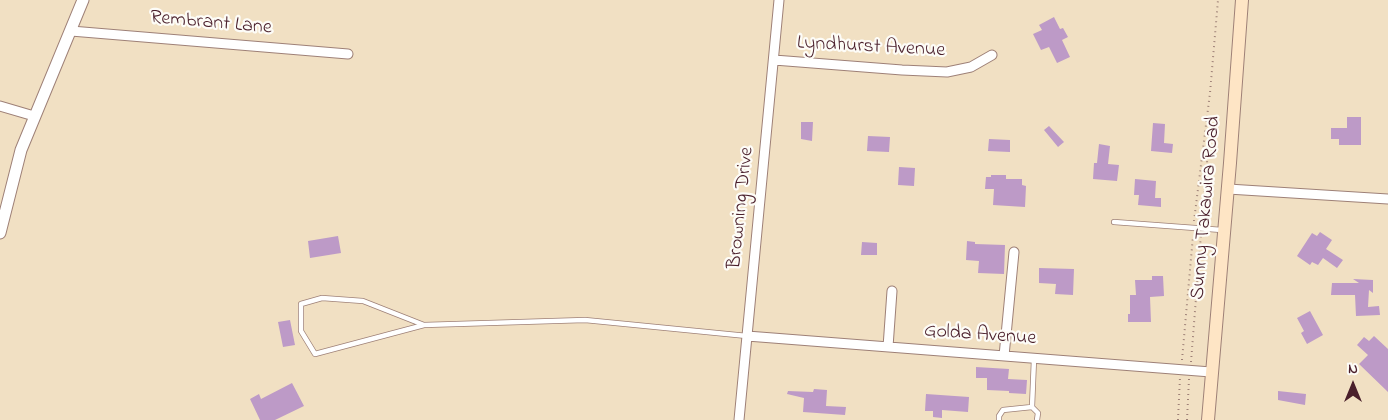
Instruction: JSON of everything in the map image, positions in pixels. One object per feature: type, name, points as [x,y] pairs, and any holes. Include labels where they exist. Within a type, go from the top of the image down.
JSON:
[{"type":"main road","name":"Sunny Takawira Road","points":[[1208,420],[1242,0]]},
{"type":"street","points":[[0,233],[21,150],[83,0]]},
{"type":"street","name":"Browning Drive","points":[[739,420],[779,0]]},
{"type":"street","name":"Rembrant Lane","points":[[70,30],[348,54]]},
{"type":"street","name":"Lyndhurst Avenue","points":[[774,60],[947,72],[971,67],[992,55]]},
{"type":"street","points":[[0,106],[34,116]]},
{"type":"street","points":[[1228,189],[1388,199]]},
{"type":"street","points":[[1004,356],[1014,252]]},
{"type":"street","points":[[888,347],[892,291]]},
{"type":"street","name":"Golda Avenue","points":[[747,336],[1211,372]]},
{"type":"lane","points":[[1114,222],[1224,230]]},
{"type":"lane","points":[[424,325],[363,301],[322,298],[301,304],[301,331],[315,354],[424,325],[585,320],[747,336]]},
{"type":"lane","points":[[1034,358],[1032,407],[1038,413],[1037,420]]},
{"type":"lane","points":[[998,420],[1003,410],[1032,407]]},
{"type":"path","points":[[1187,420],[1186,370],[1194,228],[1210,93],[1218,0]]},
{"type":"path","points":[[1178,420],[1186,370],[1202,229],[1210,127]]},
{"type":"building","points":[[1054,17],[1060,29],[1063,28],[1068,37],[1062,40],[1070,57],[1057,63],[1049,47],[1041,50],[1033,34],[1042,30],[1039,25]]},
{"type":"building","points":[[1347,117],[1361,117],[1361,145],[1339,145],[1339,139],[1331,139],[1331,128],[1347,128]]},
{"type":"building","points":[[801,122],[813,122],[812,141],[801,139]]},
{"type":"building","points":[[1153,123],[1165,124],[1164,143],[1173,144],[1172,153],[1151,151]]},
{"type":"building","points":[[1049,126],[1064,142],[1058,147],[1044,130]]},
{"type":"building","points":[[868,136],[890,137],[889,152],[867,151]]},
{"type":"building","points":[[989,139],[1010,140],[1010,152],[988,151]]},
{"type":"building","points":[[1099,144],[1110,146],[1108,164],[1119,165],[1117,181],[1093,179],[1094,163],[1097,163]]},
{"type":"building","points":[[899,167],[915,168],[914,186],[898,185]]},
{"type":"building","points":[[991,175],[1006,175],[1006,179],[1022,179],[1022,185],[1026,186],[1025,207],[993,205],[994,189],[985,189],[986,177],[991,177]]},
{"type":"building","points":[[1135,179],[1156,181],[1155,198],[1161,198],[1161,207],[1138,205],[1139,195],[1134,195]]},
{"type":"building","points":[[1320,232],[1332,240],[1326,249],[1343,260],[1337,268],[1323,258],[1318,265],[1312,262],[1310,265],[1297,256],[1312,233],[1317,236]]},
{"type":"building","points":[[338,236],[341,253],[310,258],[308,241]]},
{"type":"building","points":[[967,241],[975,242],[975,244],[1005,245],[1004,274],[978,273],[979,261],[966,260]]},
{"type":"building","points":[[862,242],[877,243],[877,255],[861,255]]},
{"type":"building","points":[[1039,268],[1074,269],[1073,295],[1055,294],[1056,284],[1039,283]]},
{"type":"building","points":[[1152,276],[1163,276],[1164,296],[1150,297],[1151,322],[1128,322],[1130,295],[1136,295],[1135,280],[1152,280]]},
{"type":"building","points":[[1353,279],[1373,280],[1373,293],[1369,290],[1368,307],[1379,306],[1380,315],[1356,316],[1355,295],[1331,295],[1332,283],[1359,283]]},
{"type":"building","points":[[1310,311],[1323,335],[1307,344],[1301,333],[1304,331],[1297,318]]},
{"type":"building","points":[[290,320],[295,345],[283,347],[278,322]]},
{"type":"building","points":[[1374,336],[1388,349],[1388,392],[1359,364],[1368,355],[1357,345],[1364,337],[1369,341]]},
{"type":"building","points":[[976,367],[1009,369],[1008,379],[1027,380],[1026,394],[987,390],[987,378],[976,378]]},
{"type":"building","points":[[292,383],[304,406],[275,420],[260,420],[250,399],[259,394],[261,399]]},
{"type":"building","points":[[814,389],[827,390],[826,406],[846,407],[845,415],[803,412],[804,398],[787,394],[788,391],[813,392]]},
{"type":"building","points":[[1278,391],[1306,394],[1305,405],[1278,400]]},
{"type":"building","points":[[926,394],[969,397],[968,412],[942,410],[942,418],[933,417],[933,411],[925,411]]}]
